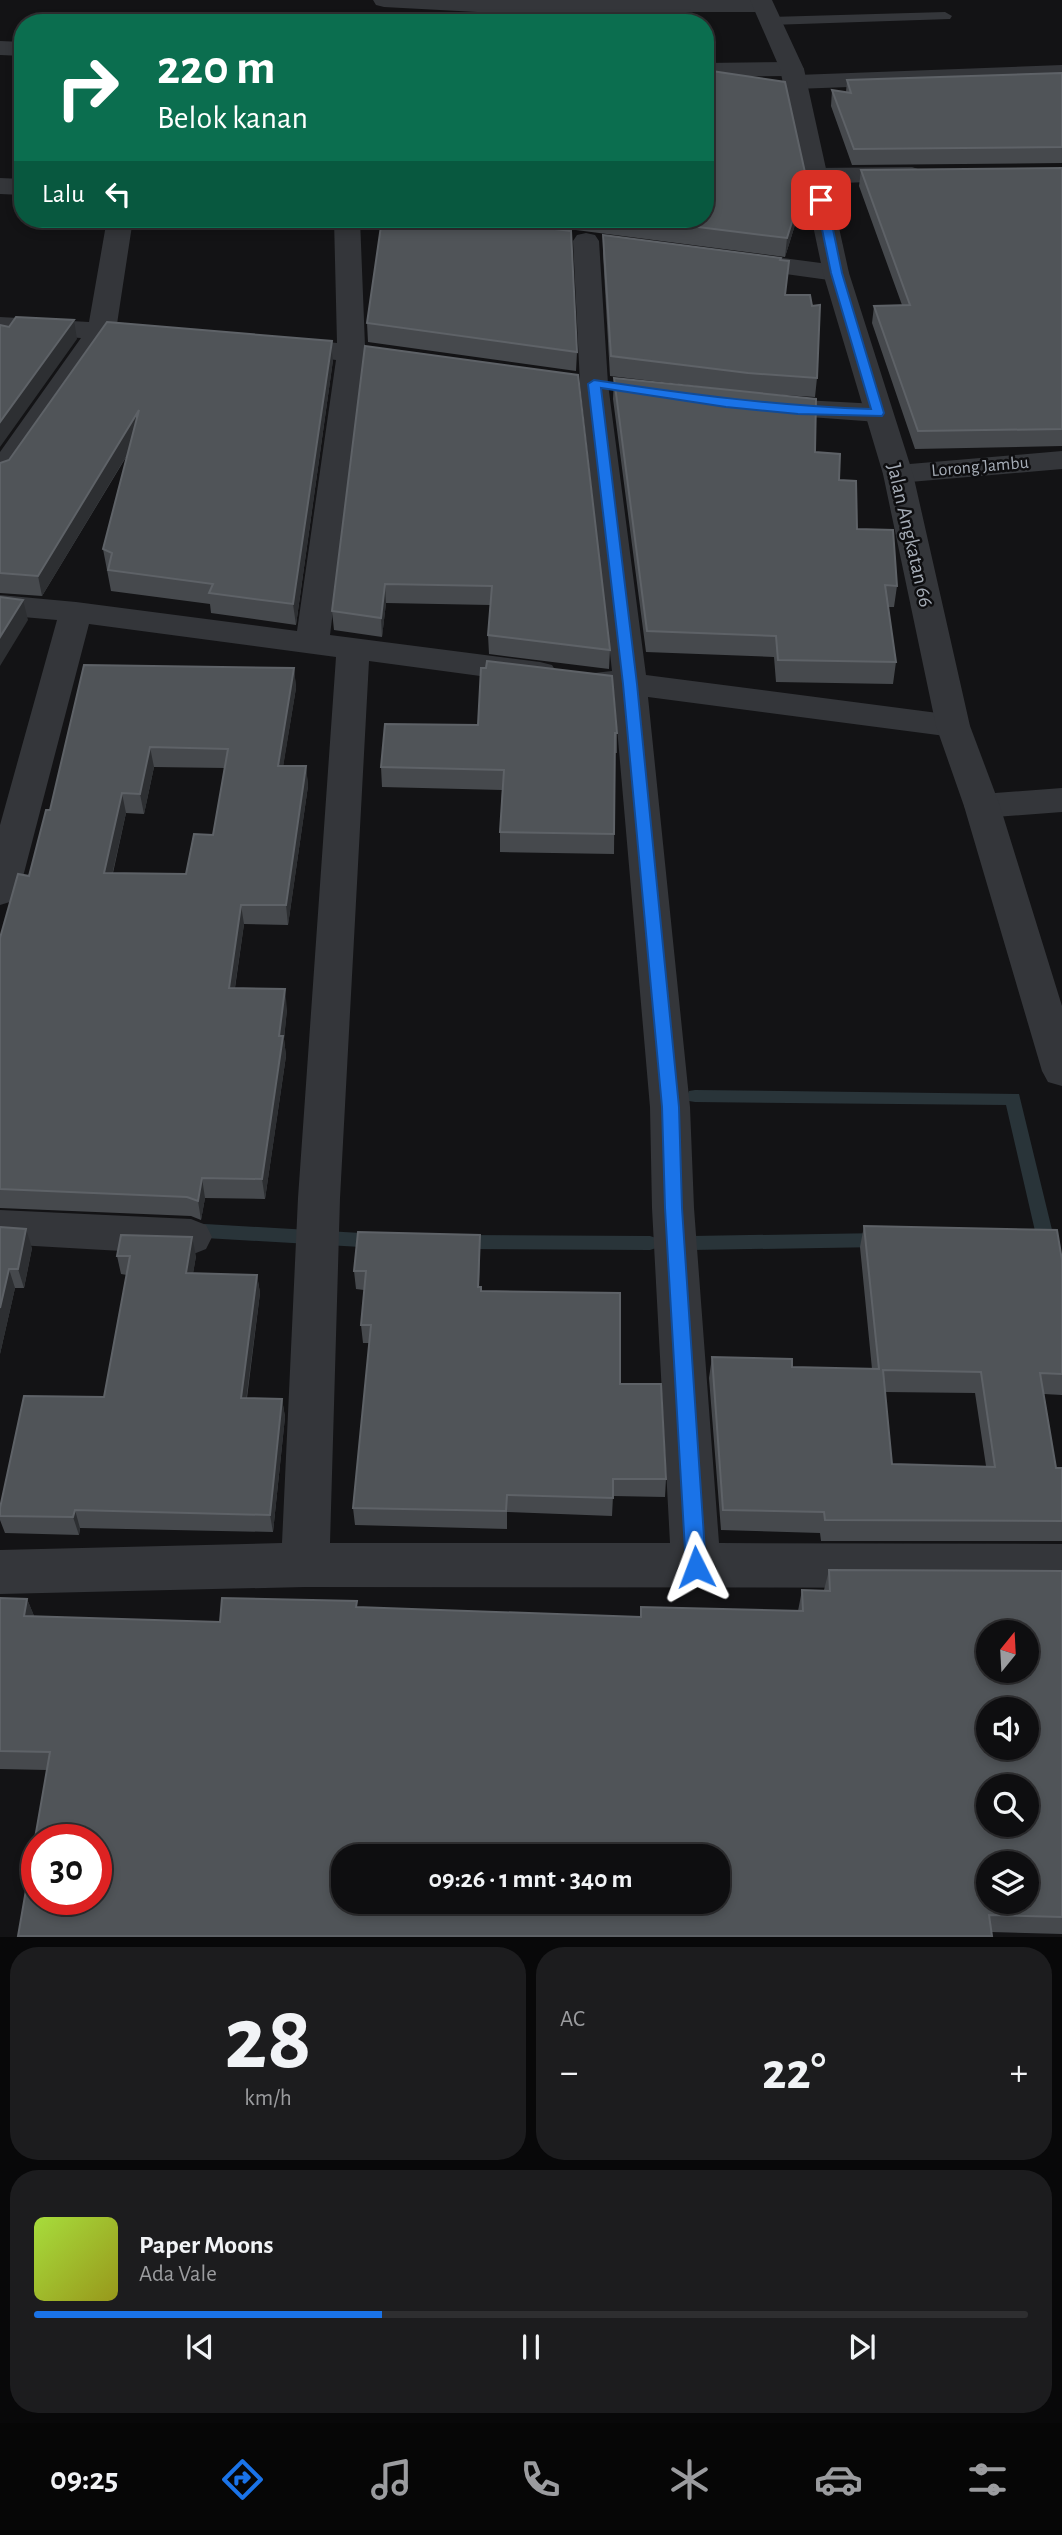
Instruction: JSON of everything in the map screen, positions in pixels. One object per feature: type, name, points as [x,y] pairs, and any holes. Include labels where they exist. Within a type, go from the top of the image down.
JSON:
[{"type":"street","points":[[384,0],[477,5],[765,9]]},
{"type":"street","name":"Jalan Angkatan 66","points":[[765,9],[793,75],[836,273],[898,474],[953,726],[982,806],[1062,1071]]},
{"type":"street","points":[[714,71],[793,75],[1062,72]]},
{"type":"street","points":[[816,176],[941,175]]},
{"type":"street","points":[[0,473],[102,329],[119,228]]},
{"type":"street","points":[[312,645],[351,351],[347,228]]},
{"type":"street","points":[[586,241],[594,384],[630,684],[668,1095],[696,1567]]},
{"type":"street","points":[[718,258],[836,273]]},
{"type":"street","points":[[0,325],[102,329],[185,337]]},
{"type":"street","points":[[254,342],[446,363]]},
{"type":"street","points":[[738,404],[798,410],[878,413]]},
{"type":"street","name":"Lorong Jambu","points":[[898,474],[1062,460]]},
{"type":"street","points":[[0,605],[76,612],[312,645],[953,726]]},
{"type":"street","points":[[0,892],[76,612]]},
{"type":"street","points":[[305,1565],[319,1198],[354,650]]},
{"type":"street","points":[[982,806],[1062,800]]},
{"type":"street","points":[[0,1227],[191,1237]]},
{"type":"street","points":[[0,1572],[305,1565],[1062,1566]]},
{"type":"lane","points":[[765,9],[945,16]]},
{"type":"building","points":[[714,71],[785,82],[806,177],[787,238],[706,228],[714,228]]},
{"type":"building","points":[[1062,73],[1062,147],[854,149],[832,90],[851,93],[847,80]]},
{"type":"building","points":[[1062,168],[1062,429],[918,431],[874,306],[910,305],[861,170]]},
{"type":"building","points":[[381,228],[546,228],[571,231],[577,352],[367,323]]},
{"type":"building","points":[[603,235],[789,261],[785,295],[810,295],[812,306],[820,305],[817,378],[748,373],[611,356]]},
{"type":"building","points":[[16,317],[74,320],[0,422],[0,325],[9,327]]},
{"type":"building","points":[[107,322],[332,341],[293,604],[209,593],[213,584],[108,570],[112,553],[103,549],[139,410],[38,576],[0,573],[0,463],[9,460]]},
{"type":"building","points":[[365,346],[578,375],[610,650],[488,635],[492,586],[385,584],[381,618],[332,611]]},
{"type":"building","points":[[614,378],[816,399],[815,452],[840,454],[839,480],[856,481],[857,529],[893,530],[897,586],[885,585],[896,662],[778,660],[776,636],[647,631]]},
{"type":"building","points":[[0,597],[23,600],[0,637]]},
{"type":"building","points":[[487,661],[612,676],[617,733],[614,834],[500,832],[504,770],[381,767],[385,724],[478,725],[481,668],[486,668]]},
{"type":"building","points":[[84,665],[294,668],[278,766],[306,766],[286,905],[241,905],[229,988],[285,989],[279,1036],[283,1036],[262,1179],[202,1178],[198,1201],[187,1197],[0,1189],[0,938],[18,874],[29,876],[46,810],[50,810]],"holes":[[[150,747],[228,749],[213,835],[194,834],[186,874],[104,873],[122,793],[140,794]]]},
{"type":"building","points":[[864,1226],[1057,1230],[1062,1260],[1062,1374],[1040,1373],[1056,1468],[1062,1468],[1062,1521],[825,1520],[824,1512],[723,1510],[712,1357],[792,1359],[792,1367],[879,1369]],"holes":[[[883,1370],[981,1372],[995,1467],[892,1464]]]},
{"type":"building","points":[[0,1227],[26,1229],[18,1269],[9,1269],[0,1308]]},
{"type":"building","points":[[358,1232],[480,1235],[478,1287],[481,1287],[481,1291],[620,1293],[620,1384],[661,1384],[666,1479],[613,1479],[613,1498],[507,1495],[506,1511],[353,1508],[371,1325],[361,1325],[366,1271],[354,1271]]},
{"type":"building","points":[[121,1235],[192,1237],[186,1273],[257,1275],[241,1398],[282,1399],[270,1515],[75,1510],[73,1517],[0,1516],[24,1396],[104,1397],[130,1256],[117,1256]]},
{"type":"building","points":[[829,1570],[1062,1571],[1062,1917],[989,1915],[992,1936],[18,1936],[22,1915],[112,1915],[112,1824],[37,1824],[50,1752],[0,1751],[0,1598],[27,1599],[24,1616],[220,1622],[222,1598],[357,1601],[356,1607],[641,1617],[641,1607],[803,1611],[802,1590],[830,1591]]},
{"type":"waterway","points":[[695,1096],[1013,1099],[1045,1238],[1034,1238]]},
{"type":"waterway","points":[[188,1230],[378,1241]]},
{"type":"waterway","points":[[692,1243],[882,1240]]},
{"type":"waterway","points":[[460,1242],[650,1243]]},
{"type":"route","points":[[696,1567],[673,1208],[670,1107],[630,684],[594,384],[726,403],[798,410],[878,413],[836,273],[821,200]]}]
